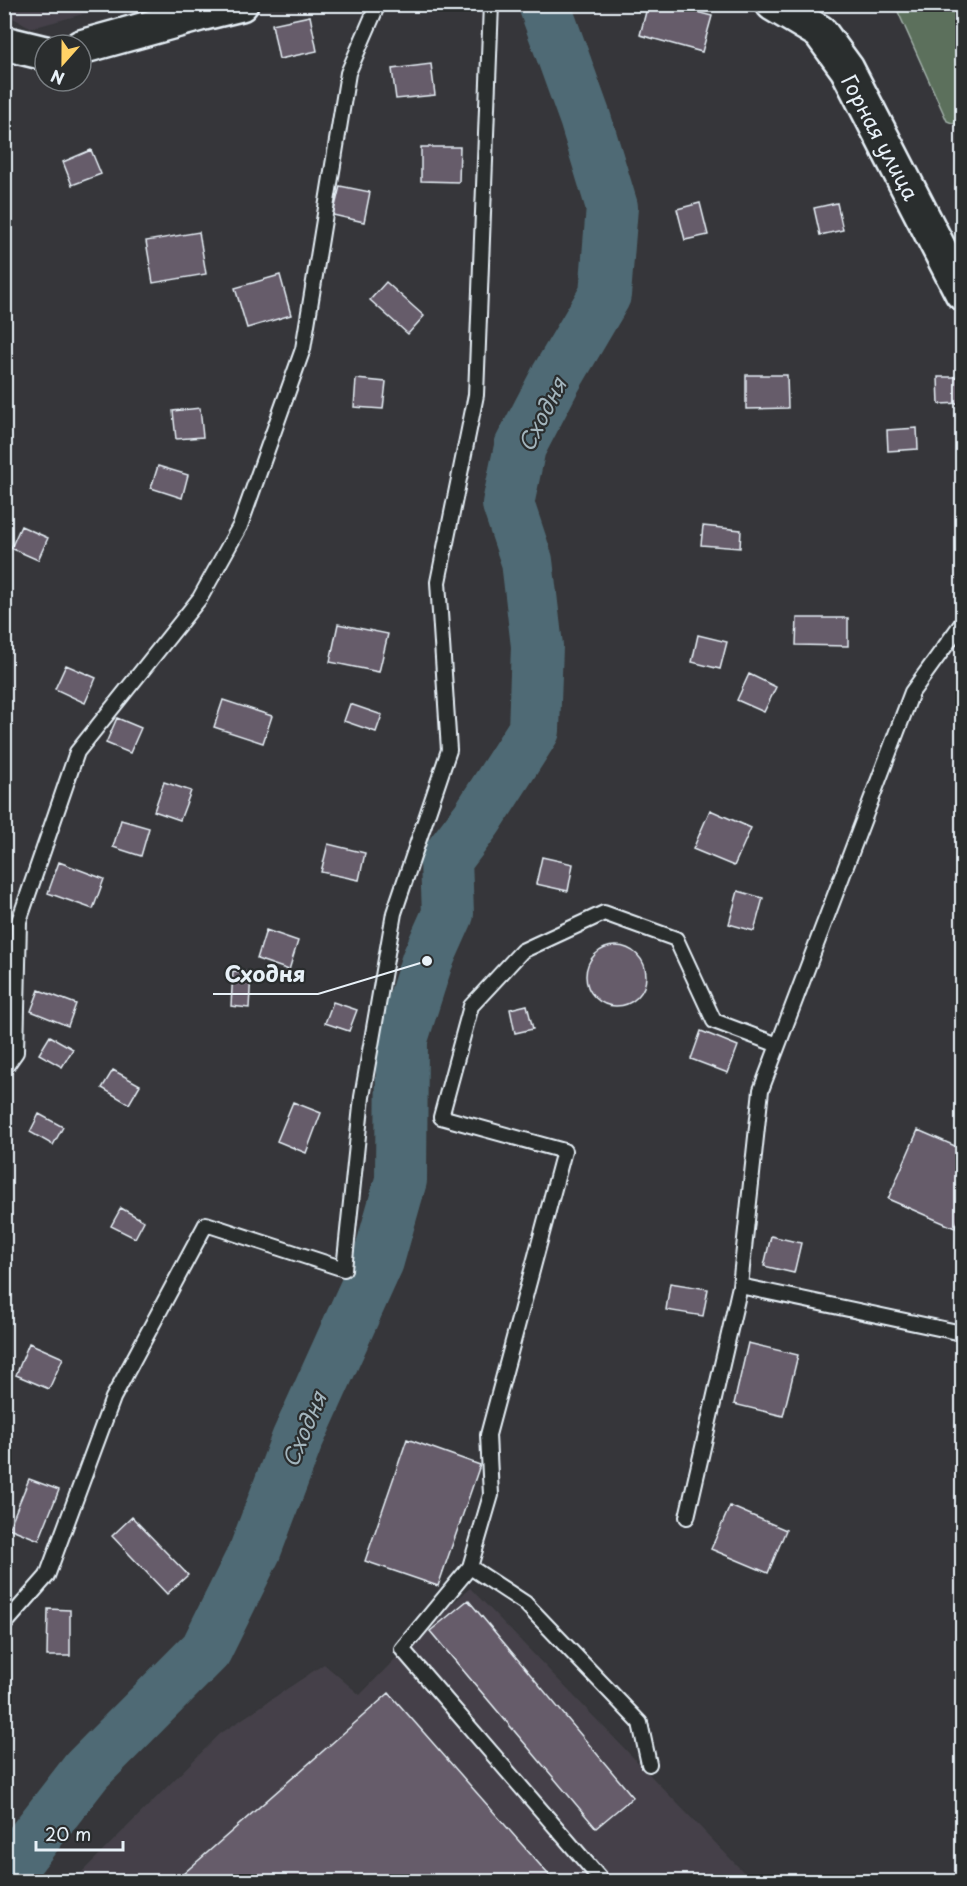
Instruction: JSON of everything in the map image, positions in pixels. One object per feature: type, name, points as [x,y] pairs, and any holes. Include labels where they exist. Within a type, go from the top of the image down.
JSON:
[{"type":"street","points":[[93,45],[242,4]]},
{"type":"street","name":"Горная улица","points":[[773,4],[820,32],[847,69],[963,293]]},
{"type":"street","points":[[4,43],[33,50]]},
{"type":"lane","points":[[4,1069],[16,1052],[19,921],[77,752],[200,598],[229,547],[240,526],[303,349],[348,74],[378,4]]},
{"type":"lane","points":[[4,1625],[47,1576],[113,1398],[206,1224],[344,1269],[362,1098],[394,913],[449,750],[438,582],[476,395],[491,4]]},
{"type":"lane","points":[[687,1517],[740,1286],[760,1090],[912,692],[963,623]]},
{"type":"lane","points":[[603,1881],[402,1649],[470,1567],[490,1495],[488,1435],[564,1151],[441,1117],[471,1006],[522,951],[604,913],[676,939],[714,1021],[778,1045]]},
{"type":"lane","points":[[740,1286],[963,1333]]},
{"type":"lane","points":[[470,1567],[525,1604],[640,1723],[649,1764]]},
{"type":"shaded area","points":[[4,5],[116,5],[32,28],[5,14]]},
{"type":"shaded area","points":[[470,1588],[752,1881],[72,1882],[220,1734],[324,1664],[360,1695],[427,1626]]},
{"type":"green space","points":[[895,5],[962,5],[962,127],[947,121]]},
{"type":"building","points":[[648,4],[666,4],[712,16],[702,52],[640,35]]},
{"type":"building","points":[[310,16],[317,51],[279,59],[272,24]]},
{"type":"building","points":[[431,64],[435,95],[396,99],[392,69]]},
{"type":"building","points":[[421,147],[460,147],[459,182],[421,181]]},
{"type":"building","points":[[91,150],[101,174],[72,185],[63,162]]},
{"type":"building","points":[[340,186],[370,192],[364,222],[333,215]]},
{"type":"building","points":[[700,203],[708,235],[685,240],[677,209]]},
{"type":"building","points":[[837,203],[843,230],[820,235],[814,208]]},
{"type":"building","points":[[199,232],[206,274],[153,283],[146,241]]},
{"type":"building","points":[[280,275],[291,315],[247,328],[235,288]]},
{"type":"building","points":[[386,282],[424,316],[408,334],[370,300]]},
{"type":"building","points":[[746,375],[787,375],[788,408],[746,409]]},
{"type":"building","points":[[938,377],[962,377],[962,403],[939,404]]},
{"type":"building","points":[[356,379],[386,382],[383,409],[354,407]]},
{"type":"building","points":[[200,408],[203,437],[176,439],[173,411]]},
{"type":"building","points":[[917,428],[918,449],[888,451],[887,430]]},
{"type":"building","points":[[158,466],[188,475],[182,498],[151,488]]},
{"type":"building","points":[[21,526],[48,538],[38,560],[11,548]]},
{"type":"building","points":[[703,526],[741,530],[740,548],[701,545]]},
{"type":"building","points":[[797,618],[848,618],[848,646],[796,645]]},
{"type":"building","points":[[338,624],[388,634],[379,672],[330,662]]},
{"type":"building","points":[[698,635],[727,642],[720,669],[692,662]]},
{"type":"building","points":[[66,665],[96,678],[85,703],[55,689]]},
{"type":"building","points":[[749,674],[776,687],[764,712],[737,700]]},
{"type":"building","points":[[223,700],[272,716],[263,743],[214,727]]},
{"type":"building","points":[[350,704],[382,715],[376,732],[344,721]]},
{"type":"building","points":[[117,718],[141,728],[130,753],[106,743]]},
{"type":"building","points":[[164,782],[191,791],[180,820],[154,811]]},
{"type":"building","points":[[710,810],[751,828],[734,866],[693,849]]},
{"type":"building","points":[[121,820],[149,828],[141,856],[113,847]]},
{"type":"building","points":[[328,844],[365,853],[359,880],[321,872]]},
{"type":"building","points":[[542,857],[573,864],[568,891],[536,884]]},
{"type":"building","points":[[59,862],[104,879],[93,909],[48,893]]},
{"type":"building","points":[[738,891],[763,898],[754,931],[729,924]]},
{"type":"building","points":[[266,930],[298,941],[289,970],[257,959]]},
{"type":"building","points":[[616,946],[633,951],[641,959],[646,976],[641,993],[633,1001],[616,1006],[599,1001],[591,993],[586,976],[591,959],[599,951]]},
{"type":"building","points":[[233,971],[251,973],[249,1008],[231,1006]]},
{"type":"building","points":[[39,990],[76,1004],[68,1026],[31,1011]]},
{"type":"building","points":[[333,1002],[357,1010],[349,1031],[325,1023]]},
{"type":"building","points":[[527,1005],[533,1029],[515,1033],[510,1009]]},
{"type":"building","points":[[701,1031],[738,1046],[728,1073],[691,1059]]},
{"type":"building","points":[[50,1036],[73,1049],[62,1067],[39,1054]]},
{"type":"building","points":[[113,1070],[140,1085],[129,1104],[102,1088]]},
{"type":"building","points":[[293,1102],[321,1113],[306,1153],[277,1141]]},
{"type":"building","points":[[39,1114],[63,1127],[53,1145],[30,1132]]},
{"type":"building","points":[[918,1130],[962,1149],[962,1211],[955,1228],[888,1199]]},
{"type":"building","points":[[121,1208],[144,1221],[135,1238],[111,1226]]},
{"type":"building","points":[[771,1236],[801,1243],[794,1273],[764,1266]]},
{"type":"building","points":[[670,1283],[708,1289],[703,1316],[666,1310]]},
{"type":"building","points":[[29,1343],[63,1358],[49,1389],[16,1375]]},
{"type":"building","points":[[748,1343],[798,1355],[783,1416],[734,1404]]},
{"type":"building","points":[[407,1439],[480,1465],[438,1586],[365,1561]]},
{"type":"building","points":[[29,1479],[59,1490],[39,1540],[9,1528]]},
{"type":"building","points":[[730,1506],[786,1530],[768,1573],[711,1549]]},
{"type":"building","points":[[132,1517],[188,1575],[167,1594],[112,1536]]},
{"type":"building","points":[[468,1600],[633,1797],[596,1828],[430,1631]]},
{"type":"building","points":[[48,1609],[70,1610],[70,1656],[47,1656]]},
{"type":"building","points":[[389,1693],[555,1882],[174,1882]]},
{"type":"waterway","name":"Сходня","points":[[4,1877],[87,1770],[206,1650],[255,1551],[297,1440],[378,1261],[401,1180],[402,1039],[427,961],[448,914],[446,860],[477,819],[534,730],[537,646],[527,561],[508,504],[520,447],[555,380],[605,295],[612,207],[585,118],[544,4]]},
{"type":"place","name":"Сходня","points":[[427,961]]}]
